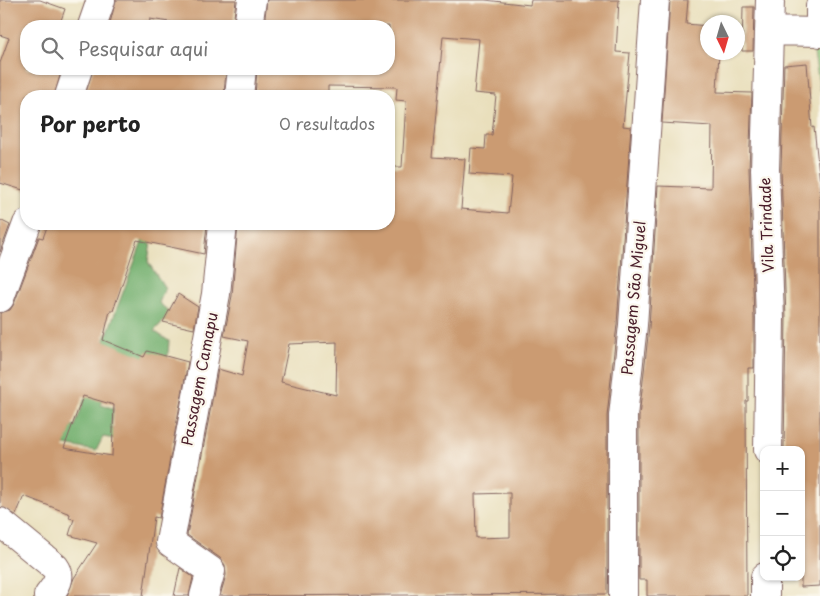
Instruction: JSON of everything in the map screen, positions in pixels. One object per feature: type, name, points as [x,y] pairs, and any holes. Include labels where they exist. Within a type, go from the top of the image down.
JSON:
[{"type":"street","points":[[94,20],[101,0]]},
{"type":"street","points":[[249,20],[252,0]]},
{"type":"street","name":"Passagem São Miguel","points":[[623,596],[623,416],[634,325],[656,0]]},
{"type":"street","name":"Vila Trindade","points":[[768,446],[770,318],[765,169],[770,0]]},
{"type":"street","points":[[769,31],[820,24]]},
{"type":"street","points":[[71,90],[76,75]]},
{"type":"street","points":[[240,90],[241,75]]},
{"type":"street","points":[[0,298],[25,230]]},
{"type":"street","name":"Passagem Camapu","points":[[204,596],[211,571],[170,542],[170,534],[216,294],[222,230]]},
{"type":"street","points":[[0,522],[55,567],[59,573],[59,580],[48,596]]},
{"type":"street","points":[[765,581],[765,596]]},
{"type":"green space","points":[[808,17],[820,17],[820,90]]},
{"type":"green space","points":[[152,236],[148,262],[165,288],[159,303],[171,313],[154,331],[169,341],[167,367],[104,342],[144,237]]},
{"type":"green space","points":[[90,384],[104,389],[101,405],[113,408],[111,429],[129,427],[121,440],[103,437],[96,451],[49,442],[56,422],[75,426]]},
{"type":"building","points":[[0,0],[40,0],[65,9],[61,20],[20,20],[20,75],[60,75],[56,90],[20,90],[20,189],[0,183],[0,63],[9,38],[0,35]]},
{"type":"building","points":[[116,0],[236,0],[234,20],[111,20]]},
{"type":"building","points":[[267,0],[485,0],[530,5],[531,0],[619,0],[616,52],[630,53],[623,126],[631,127],[617,324],[607,416],[607,594],[220,596],[226,575],[225,565],[220,558],[187,535],[218,369],[242,376],[248,341],[224,336],[232,296],[238,230],[395,230],[395,167],[402,167],[406,101],[396,100],[397,87],[328,86],[328,90],[255,90],[257,75],[395,75],[395,20],[265,20]],"holes":[[[443,36],[479,39],[474,93],[496,95],[492,135],[486,135],[485,149],[471,148],[469,174],[512,177],[508,213],[461,209],[465,159],[432,157]],[[337,342],[336,395],[281,382],[289,344]],[[510,493],[510,537],[476,538],[475,494]]]},
{"type":"building","points":[[670,0],[688,0],[686,24],[700,25],[700,60],[719,60],[717,92],[752,93],[749,169],[754,368],[748,368],[748,401],[746,401],[747,596],[647,596],[647,580],[639,580],[639,417],[649,327],[658,186],[711,188],[712,126],[662,123]]},
{"type":"building","points":[[743,7],[754,7],[753,51],[745,51],[745,15],[743,15]]},
{"type":"building","points":[[807,63],[812,128],[814,127],[820,183],[820,586],[801,587],[801,581],[805,581],[805,446],[784,446],[786,319],[781,169],[784,65]]},
{"type":"building","points":[[91,75],[226,75],[224,90],[87,90]]},
{"type":"building","points":[[0,220],[10,225],[0,252]]},
{"type":"building","points":[[46,230],[206,230],[204,254],[137,240],[113,311],[110,311],[103,340],[144,357],[147,351],[188,362],[159,518],[154,517],[143,596],[67,596],[74,578],[97,543],[69,535],[74,519],[69,518],[70,514],[24,496],[16,515],[0,507],[0,313],[10,310],[14,304],[39,237],[43,238]],"holes":[[[83,396],[114,405],[112,456],[64,448]]]},
{"type":"building","points":[[178,294],[198,307],[194,329],[163,322]]},
{"type":"building","points":[[180,568],[193,577],[189,596],[174,596]]}]
